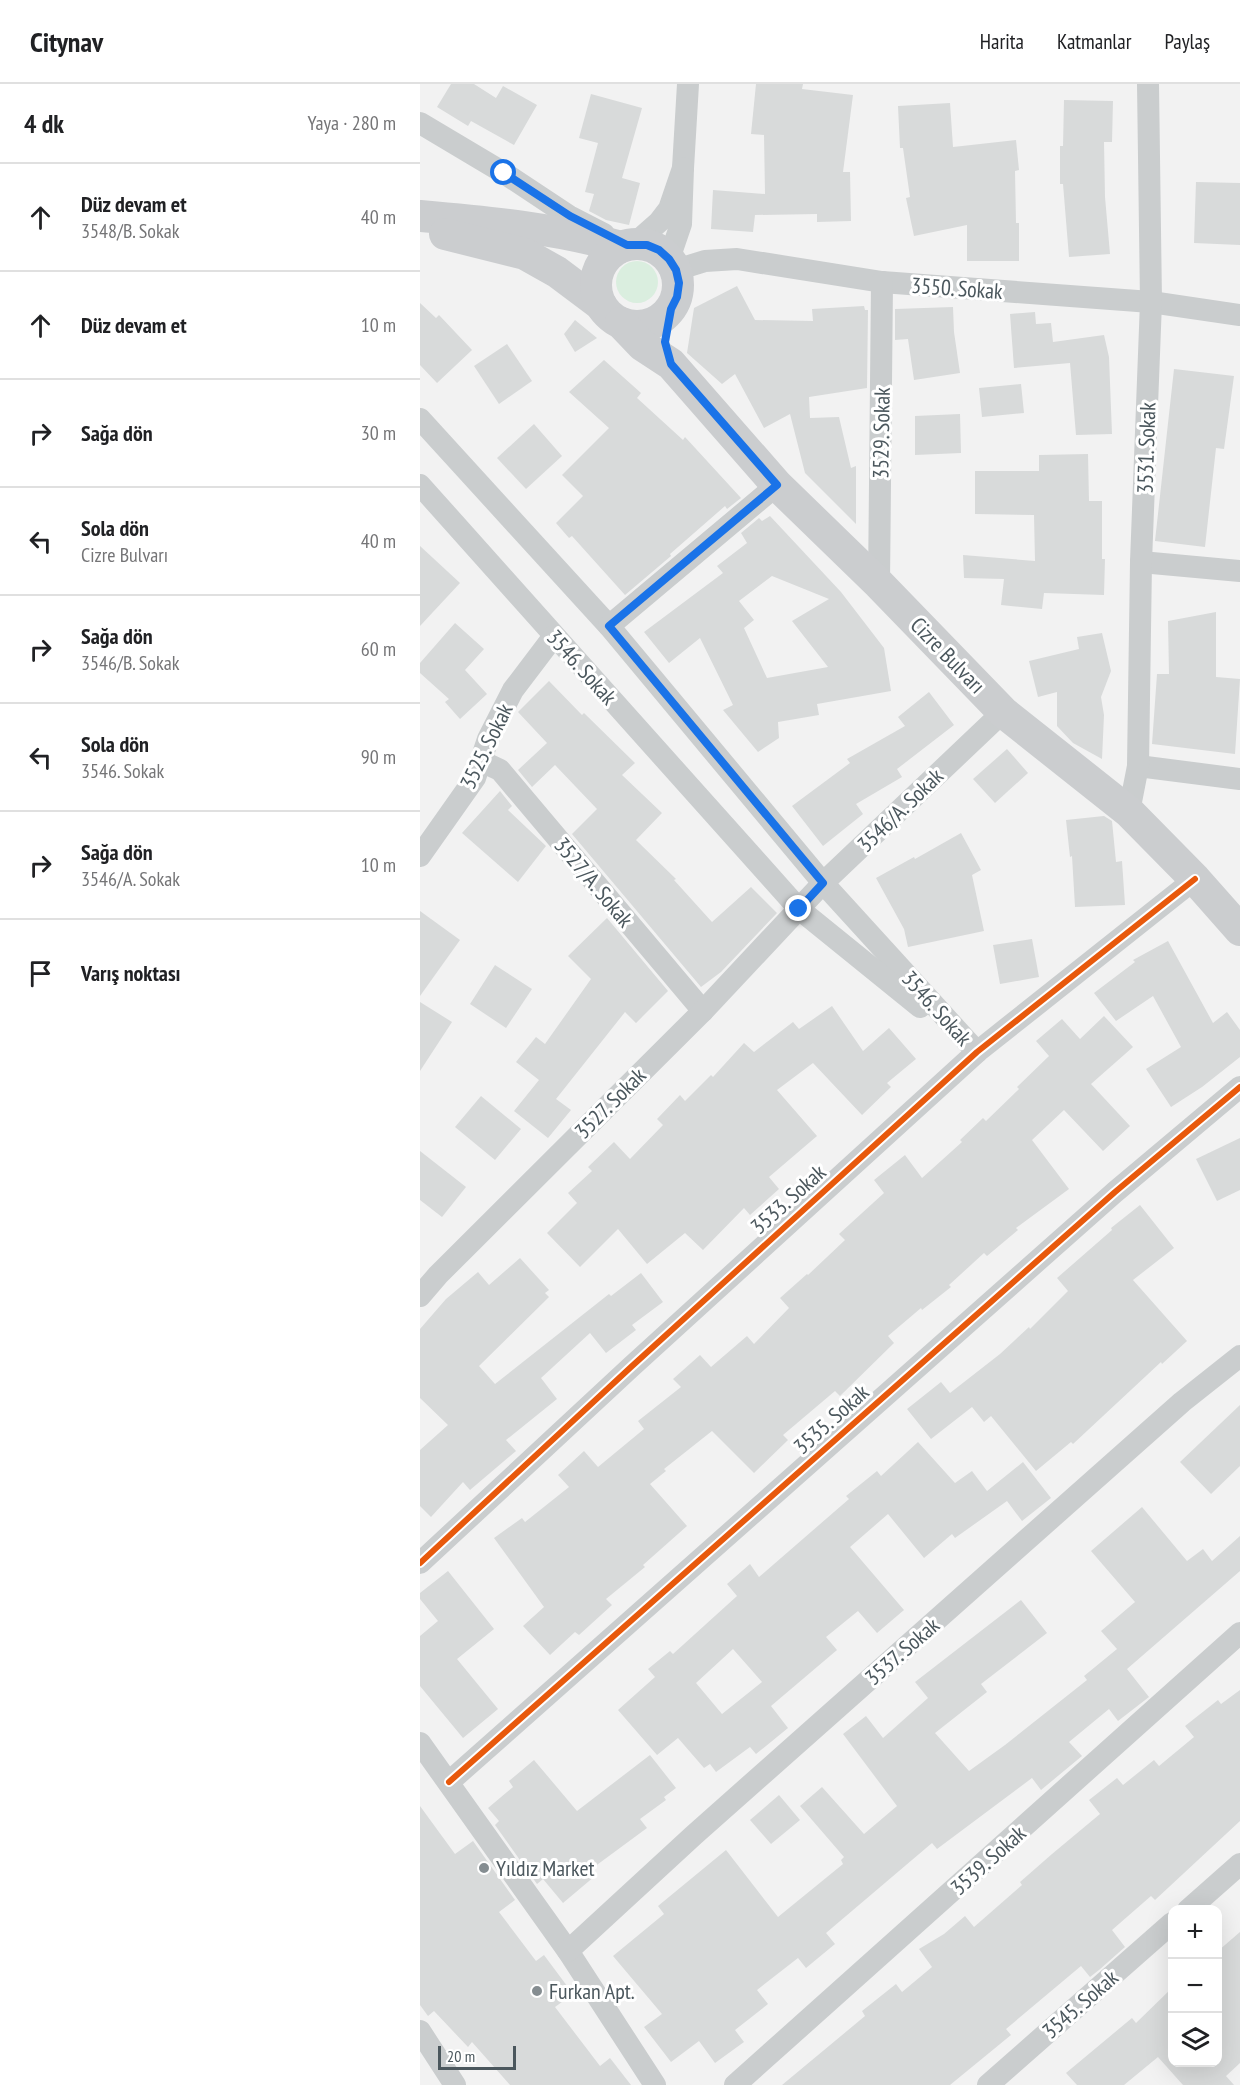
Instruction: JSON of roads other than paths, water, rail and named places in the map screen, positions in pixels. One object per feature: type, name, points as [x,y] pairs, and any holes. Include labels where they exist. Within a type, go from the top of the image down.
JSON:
[{"type":"main road","points":[[420,216],[541,229],[627,245],[647,245],[659,250],[673,265],[678,290],[671,309],[665,342],[671,364]]},
{"type":"main road","name":"Cizre Bulvarı","points":[[420,231],[440,232],[525,254],[557,272],[611,314],[642,345],[671,364],[777,485],[879,584],[1003,712],[1129,812],[1195,879],[1240,930]]},
{"type":"main road","points":[[627,245],[609,255],[601,266],[597,279],[597,292],[611,314],[635,326],[649,324],[661,318],[671,309]]},
{"type":"street","points":[[673,265],[681,224],[688,84]]},
{"type":"street","name":"3531. Sokak","points":[[1129,812],[1138,766],[1141,562],[1151,302],[1148,84]]},
{"type":"street","points":[[420,123],[570,216],[627,245],[659,222],[669,209],[683,168]]},
{"type":"street","name":"3550. Sokak","points":[[673,265],[736,259],[882,282],[1151,302],[1240,315]]},
{"type":"street","name":"3529. Sokak","points":[[879,584],[882,282]]},
{"type":"street","name":"3546. Sokak","points":[[420,419],[609,626],[823,883],[976,1052]]},
{"type":"street","name":"3546. Sokak","points":[[420,485],[799,909],[976,1052]]},
{"type":"street","points":[[609,626],[777,485]]},
{"type":"street","points":[[1141,562],[1240,571]]},
{"type":"street","name":"3525. Sokak","points":[[420,856],[475,778],[488,740],[513,690],[554,636]]},
{"type":"street","name":"3546/A. Sokak","points":[[799,909],[823,883],[1003,712]]},
{"type":"street","name":"3527/A. Sokak","points":[[481,761],[500,770],[703,1011]]},
{"type":"street","points":[[1138,766],[1240,779]]},
{"type":"street","name":"3533. Sokak","points":[[420,1563],[622,1374],[976,1052],[1195,879]]},
{"type":"street","name":"3527. Sokak","points":[[420,1296],[438,1275],[703,1011],[799,909]]},
{"type":"street","name":"3535. Sokak","points":[[449,1782],[1115,1192],[1240,1087]]},
{"type":"street","name":"3537. Sokak","points":[[568,1951],[703,1827],[1182,1402],[1240,1356]]},
{"type":"street","name":"3539. Sokak","points":[[735,2085],[1240,1633]]},
{"type":"street","points":[[420,1743],[568,1951],[655,2085]]},
{"type":"street","points":[[1194,1905],[1240,1864]]},
{"type":"street","name":"3545. Sokak","points":[[988,2085],[1168,1927]]},
{"type":"street","points":[[420,2031],[455,2085]]},
{"type":"place","name":"Yıldız Market","points":[[484,1868]]},
{"type":"place","name":"Furkan Apt.","points":[[537,1991]]}]
